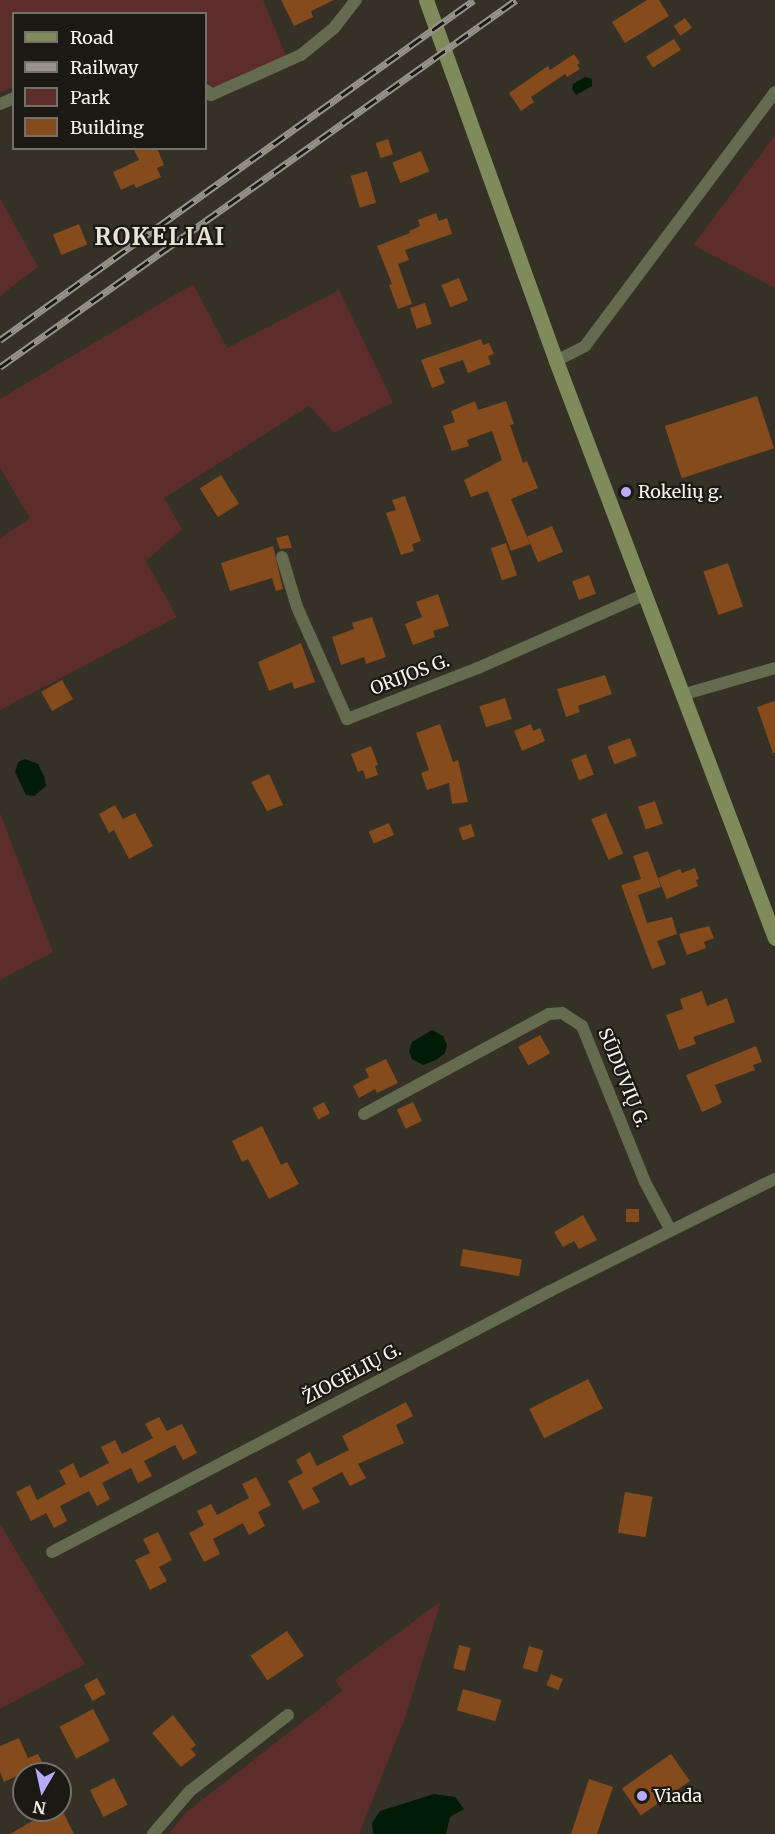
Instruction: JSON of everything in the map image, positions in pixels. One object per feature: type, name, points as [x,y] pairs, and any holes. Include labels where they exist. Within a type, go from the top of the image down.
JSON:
[{"type":"main road","points":[[426,0],[556,361],[775,938]]},
{"type":"street","points":[[207,91],[211,95],[301,55],[334,28],[356,0]]},
{"type":"street","points":[[556,361],[585,346],[775,92]]},
{"type":"street","name":"ORIJOS G.","points":[[282,557],[297,607],[347,719],[478,668],[646,594]]},
{"type":"street","points":[[684,694],[775,668]]},
{"type":"street","name":"SŪDUVIŲ G.","points":[[364,1114],[549,1014],[562,1013],[582,1026],[645,1182],[670,1229]]},
{"type":"street","points":[[670,1229],[775,1179]]},
{"type":"street","name":"ŽIOGELIŲ G.","points":[[52,1552],[670,1229]]},
{"type":"street","points":[[153,1834],[190,1791],[288,1714]]},
{"type":"green space","points":[[0,0],[263,0],[287,58],[212,88],[207,81],[207,12],[12,12],[12,87],[0,93]]},
{"type":"green space","points":[[775,135],[775,288],[693,245]]},
{"type":"green space","points":[[0,198],[38,267],[0,296]]},
{"type":"green space","points":[[193,284],[227,348],[339,290],[393,402],[334,433],[309,406],[164,498],[182,529],[146,561],[177,617],[0,710],[0,538],[30,518],[0,468],[0,399]]},
{"type":"green space","points":[[0,813],[53,952],[0,980]]},
{"type":"green space","points":[[0,1524],[85,1664],[0,1709]]},
{"type":"green space","points":[[441,1601],[405,1718],[359,1834],[169,1834],[184,1814],[342,1691],[335,1680]]},
{"type":"shaded area","points":[[585,77],[592,79],[592,86],[576,95],[572,89],[573,84]]},
{"type":"shaded area","points":[[25,759],[38,764],[44,776],[46,786],[34,796],[26,795],[15,772],[18,762]]},
{"type":"shaded area","points":[[432,1030],[443,1036],[447,1045],[445,1053],[436,1060],[423,1065],[412,1059],[409,1051],[412,1042]]},
{"type":"shaded area","points":[[434,1794],[455,1797],[464,1809],[450,1817],[446,1834],[373,1834],[372,1823],[380,1811]]},
{"type":"building","points":[[281,0],[334,0],[311,11],[313,17],[294,26]]},
{"type":"building","points":[[647,0],[659,0],[669,16],[625,43],[612,22]]},
{"type":"building","points":[[685,18],[692,28],[680,36],[674,26]]},
{"type":"building","points":[[674,39],[681,50],[653,68],[646,56]]},
{"type":"building","points":[[574,54],[580,63],[577,65],[580,69],[567,77],[565,74],[531,97],[534,102],[521,111],[509,93],[548,66],[550,70]]},
{"type":"building","points":[[388,139],[393,154],[381,158],[376,143]]},
{"type":"building","points":[[134,150],[158,150],[164,165],[157,168],[161,177],[136,188],[134,184],[121,190],[113,172],[139,160]]},
{"type":"building","points":[[421,151],[429,171],[400,183],[392,163]]},
{"type":"building","points":[[367,171],[376,203],[360,207],[351,176]]},
{"type":"building","points":[[436,213],[439,221],[447,218],[452,234],[405,250],[409,260],[398,264],[412,304],[398,309],[389,285],[392,284],[377,246],[410,233],[409,231],[420,226],[418,220]]},
{"type":"building","points":[[79,224],[87,244],[61,255],[53,234]]},
{"type":"building","points":[[459,278],[468,300],[450,307],[441,285]]},
{"type":"building","points":[[425,303],[432,324],[417,329],[410,308]]},
{"type":"building","points":[[481,339],[483,345],[489,343],[494,354],[488,356],[491,364],[468,373],[463,360],[439,368],[445,383],[432,388],[421,360]]},
{"type":"building","points":[[757,396],[774,448],[682,478],[665,426]]},
{"type":"building","points":[[475,401],[478,410],[506,401],[514,424],[510,425],[523,463],[527,461],[538,488],[511,499],[530,544],[511,551],[488,491],[471,497],[464,480],[502,460],[492,431],[467,440],[469,446],[452,451],[443,426],[455,422],[451,411]]},
{"type":"building","points":[[221,475],[239,504],[218,517],[200,488]]},
{"type":"building","points":[[405,496],[421,541],[412,544],[414,551],[401,555],[386,513],[396,510],[392,500]]},
{"type":"building","points":[[552,526],[563,552],[538,562],[527,537]]},
{"type":"building","points":[[288,535],[292,548],[280,549],[276,538]]},
{"type":"building","points":[[506,543],[517,575],[502,580],[491,548]]},
{"type":"building","points":[[273,546],[283,589],[276,591],[272,578],[230,591],[221,563]]},
{"type":"building","points":[[728,563],[743,606],[718,615],[703,571]]},
{"type":"building","points":[[589,575],[596,594],[579,600],[572,581]]},
{"type":"building","points":[[438,594],[449,626],[433,631],[435,637],[413,645],[405,624],[422,617],[416,602]]},
{"type":"building","points":[[372,617],[386,657],[366,664],[364,657],[341,665],[332,637],[354,629],[352,623]]},
{"type":"building","points":[[301,643],[315,682],[294,689],[292,682],[269,691],[258,662]]},
{"type":"building","points":[[605,675],[612,694],[578,706],[580,712],[566,717],[557,689]]},
{"type":"building","points":[[62,680],[73,699],[52,711],[41,692]]},
{"type":"building","points":[[505,698],[512,719],[486,727],[479,706]]},
{"type":"building","points":[[775,701],[775,753],[773,753],[757,707]]},
{"type":"building","points":[[440,724],[453,762],[458,760],[468,802],[452,804],[449,783],[427,790],[421,773],[429,770],[416,733]]},
{"type":"building","points":[[531,724],[533,731],[540,728],[545,741],[522,751],[514,731]]},
{"type":"building","points":[[630,738],[637,756],[614,764],[608,747]]},
{"type":"building","points":[[371,746],[378,765],[375,766],[378,775],[366,779],[363,770],[358,772],[351,754]]},
{"type":"building","points":[[586,754],[594,775],[579,780],[571,760]]},
{"type":"building","points":[[269,774],[283,805],[267,811],[251,782]]},
{"type":"building","points":[[655,801],[663,824],[646,830],[638,807]]},
{"type":"building","points":[[115,805],[123,819],[135,813],[153,846],[129,859],[114,830],[109,833],[99,814]]},
{"type":"building","points":[[606,813],[623,854],[608,860],[591,819]]},
{"type":"building","points":[[389,823],[394,835],[374,844],[369,832]]},
{"type":"building","points":[[471,824],[475,836],[463,840],[459,828]]},
{"type":"building","points":[[648,851],[661,887],[638,895],[647,923],[672,917],[677,934],[657,941],[666,964],[652,969],[621,885],[641,879],[633,856]]},
{"type":"building","points":[[695,868],[699,879],[696,880],[698,886],[667,899],[658,878],[680,869],[682,873]]},
{"type":"building","points":[[709,926],[714,938],[704,942],[706,948],[687,955],[679,934]]},
{"type":"building","points":[[702,991],[707,1006],[727,998],[735,1022],[693,1037],[696,1044],[679,1050],[666,1015],[683,1009],[680,999]]},
{"type":"building","points":[[540,1035],[550,1053],[528,1065],[518,1047]]},
{"type":"building","points":[[756,1046],[762,1062],[753,1065],[755,1070],[715,1085],[722,1103],[702,1112],[686,1075]]},
{"type":"building","points":[[386,1059],[398,1083],[377,1093],[375,1089],[359,1098],[353,1086],[369,1077],[365,1069]]},
{"type":"building","points":[[324,1102],[330,1114],[318,1119],[312,1108]]},
{"type":"building","points":[[413,1102],[422,1121],[406,1129],[397,1110]]},
{"type":"building","points":[[262,1126],[281,1165],[287,1162],[299,1184],[269,1199],[248,1159],[242,1162],[232,1141]]},
{"type":"building","points":[[626,1209],[639,1209],[639,1222],[626,1222]]},
{"type":"building","points":[[583,1215],[597,1240],[579,1249],[574,1241],[563,1247],[554,1232]]},
{"type":"building","points":[[463,1249],[522,1259],[519,1276],[460,1266]]},
{"type":"building","points":[[588,1379],[603,1408],[544,1438],[529,1409]]},
{"type":"building","points":[[406,1402],[413,1416],[396,1425],[404,1443],[358,1464],[366,1478],[350,1486],[342,1472],[312,1488],[320,1502],[303,1510],[288,1481],[303,1473],[296,1460],[310,1452],[317,1466],[349,1450],[342,1436]]},
{"type":"building","points":[[159,1417],[167,1431],[182,1424],[197,1453],[183,1460],[175,1445],[144,1461],[152,1476],[138,1483],[131,1468],[102,1483],[110,1499],[97,1506],[89,1491],[60,1506],[67,1521],[54,1528],[46,1513],[31,1521],[16,1492],[30,1485],[37,1500],[66,1484],[59,1471],[73,1463],[80,1478],[109,1463],[101,1447],[115,1440],[122,1454],[153,1438],[145,1424]]},
{"type":"building","points":[[256,1477],[271,1505],[258,1512],[265,1526],[249,1535],[243,1523],[213,1539],[220,1554],[204,1562],[189,1533],[204,1525],[197,1511],[211,1504],[217,1515],[249,1498],[242,1484]]},
{"type":"building","points":[[625,1492],[653,1497],[645,1537],[618,1532]]},
{"type":"building","points":[[158,1532],[172,1560],[159,1567],[167,1581],[150,1590],[135,1560],[150,1553],[143,1539]]},
{"type":"building","points":[[287,1631],[304,1656],[267,1680],[251,1656]]},
{"type":"building","points":[[459,1645],[471,1648],[465,1671],[453,1668]]},
{"type":"building","points":[[529,1646],[543,1650],[537,1672],[523,1668]]},
{"type":"building","points":[[551,1674],[563,1679],[558,1690],[546,1685]]},
{"type":"building","points":[[97,1678],[106,1694],[93,1701],[84,1685]]},
{"type":"building","points":[[463,1689],[501,1700],[495,1721],[457,1710]]},
{"type":"building","points":[[93,1709],[110,1741],[76,1759],[59,1727]]},
{"type":"building","points":[[173,1715],[196,1745],[191,1749],[196,1755],[181,1767],[152,1733]]},
{"type":"building","points":[[19,1738],[28,1758],[38,1754],[42,1762],[12,1762],[12,1778],[4,1782],[0,1772],[0,1746]]},
{"type":"building","points":[[671,1754],[690,1781],[641,1815],[622,1788]]},
{"type":"building","points":[[114,1778],[128,1805],[104,1817],[90,1790]]},
{"type":"building","points":[[589,1779],[613,1787],[597,1834],[571,1834]]},
{"type":"building","points":[[30,1822],[68,1822],[74,1834],[10,1834]]},
{"type":"railway","points":[[0,340],[474,0]]},
{"type":"railway","points":[[0,367],[516,0]]},
{"type":"place","name":"Rokelių g.","points":[[626,492]]},
{"type":"place","name":"Viada","points":[[642,1796]]},
{"type":"district","name":"ROKELIAI","points":[[160,237]]}]
